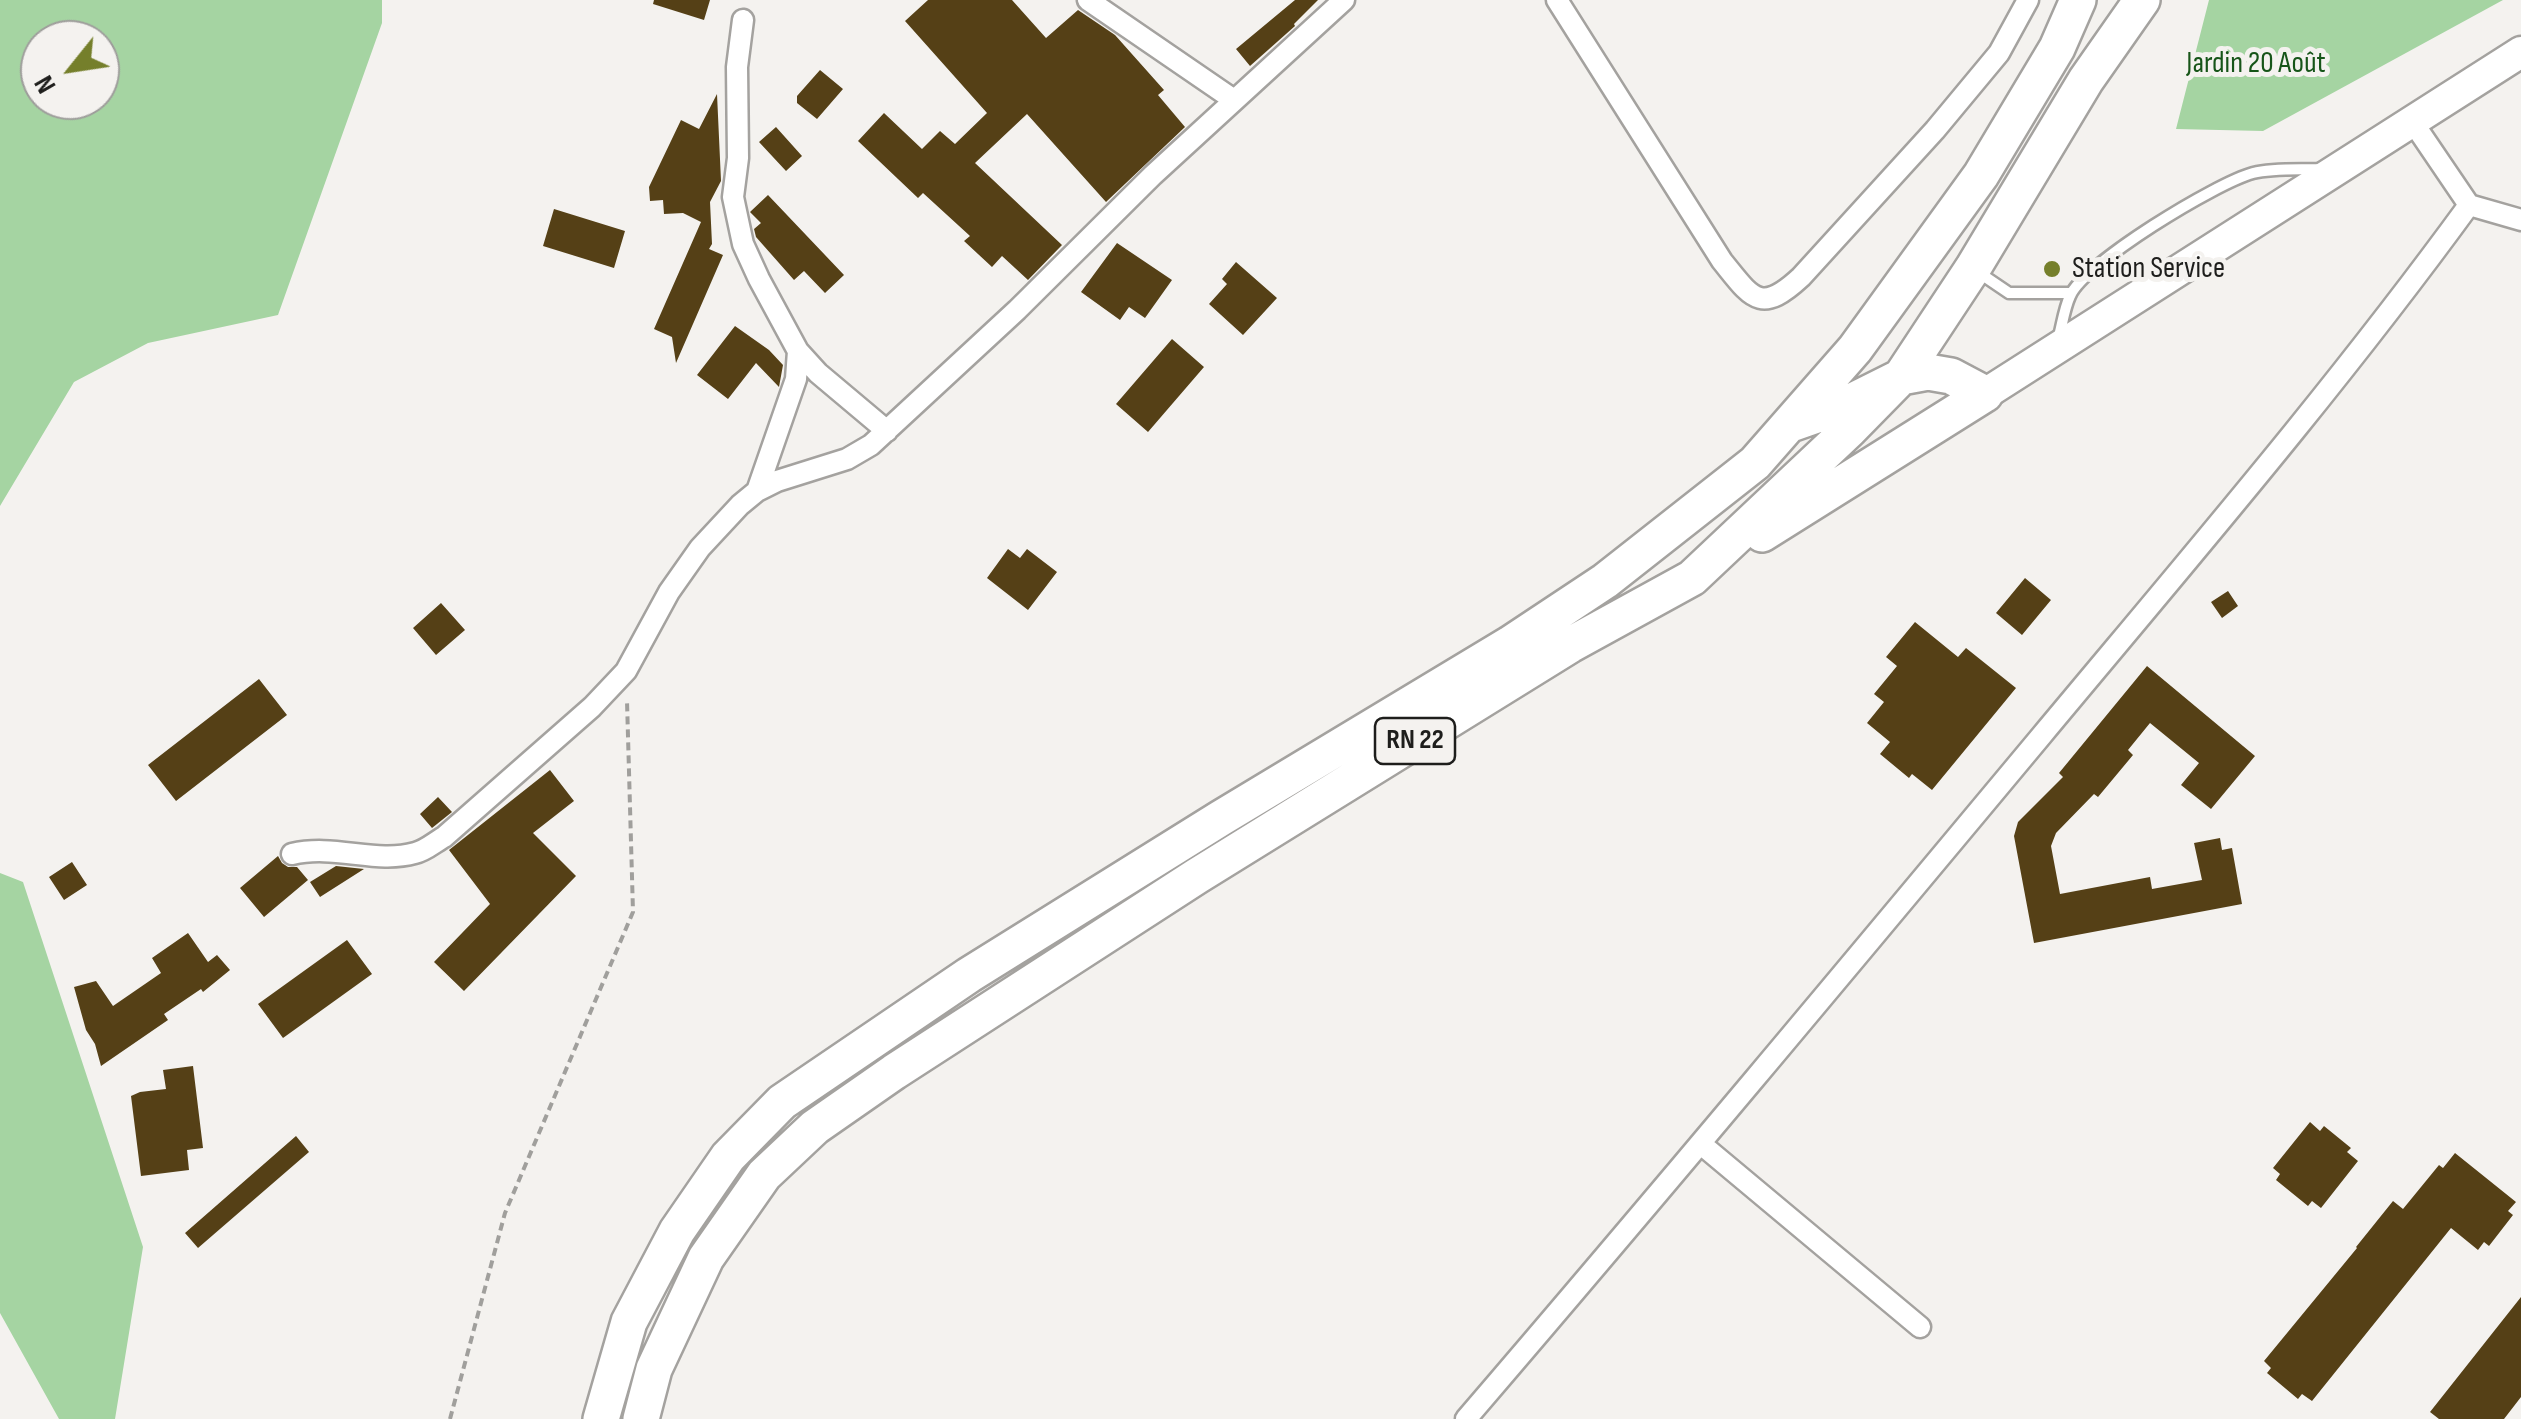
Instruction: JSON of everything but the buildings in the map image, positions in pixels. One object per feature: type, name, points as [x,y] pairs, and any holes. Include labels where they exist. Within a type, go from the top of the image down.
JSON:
[{"type":"highway","name":"RN 22","points":[[602,1419],[629,1322],[677,1231],[728,1157],[782,1102],[969,975],[1510,644],[1589,591],[1755,463],[1855,350],[1981,175],[2057,48],[2078,0]]},
{"type":"highway","name":"RN 22","points":[[641,1419],[654,1370],[706,1258],[764,1175],[816,1127],[1197,876],[1570,646],[1692,578],[1850,430],[1901,377],[2086,80],[2142,0]]},
{"type":"highway","points":[[1692,578],[1985,394],[1951,376],[1928,372],[1901,377],[1845,405],[1790,424]]},
{"type":"main road","points":[[1985,394],[2521,52]]},
{"type":"street","points":[[1088,0],[1234,100]]},
{"type":"street","points":[[292,854],[312,849],[388,856],[418,853],[444,837],[592,707],[626,672],[669,592],[700,548],[740,505],[777,481],[847,459],[871,445],[1344,0]]},
{"type":"street","points":[[1558,0],[1722,261],[1754,297],[1771,300],[1801,277],[1935,130],[1999,53],[2028,0]]},
{"type":"street","points":[[742,20],[737,68],[738,158],[733,196],[743,244],[798,351],[818,373],[886,430]]},
{"type":"street","points":[[2412,121],[2468,205],[2521,220]]},
{"type":"street","points":[[1466,1419],[2219,523],[2428,262],[2468,205]]},
{"type":"street","points":[[757,491],[796,379],[798,351]]},
{"type":"street","points":[[1701,1144],[1920,1327]]},
{"type":"lane","points":[[2056,350],[2071,293],[2106,258],[2210,190],[2256,172],[2338,168]]},
{"type":"lane","points":[[1972,268],[2009,293],[2071,293]]},
{"type":"path","points":[[450,1419],[504,1213],[633,912],[626,672]]},
{"type":"green space","points":[[0,0],[382,0],[382,23],[278,315],[148,343],[74,382],[0,506]]},
{"type":"green space","name":"Jardin 20 Août","points":[[2209,0],[2503,0],[2263,131],[2176,129]]},
{"type":"green space","points":[[0,873],[23,882],[143,1247],[115,1419],[59,1419],[0,1313]]},
{"type":"place","name":"Station Service","points":[[2052,269]]}]
